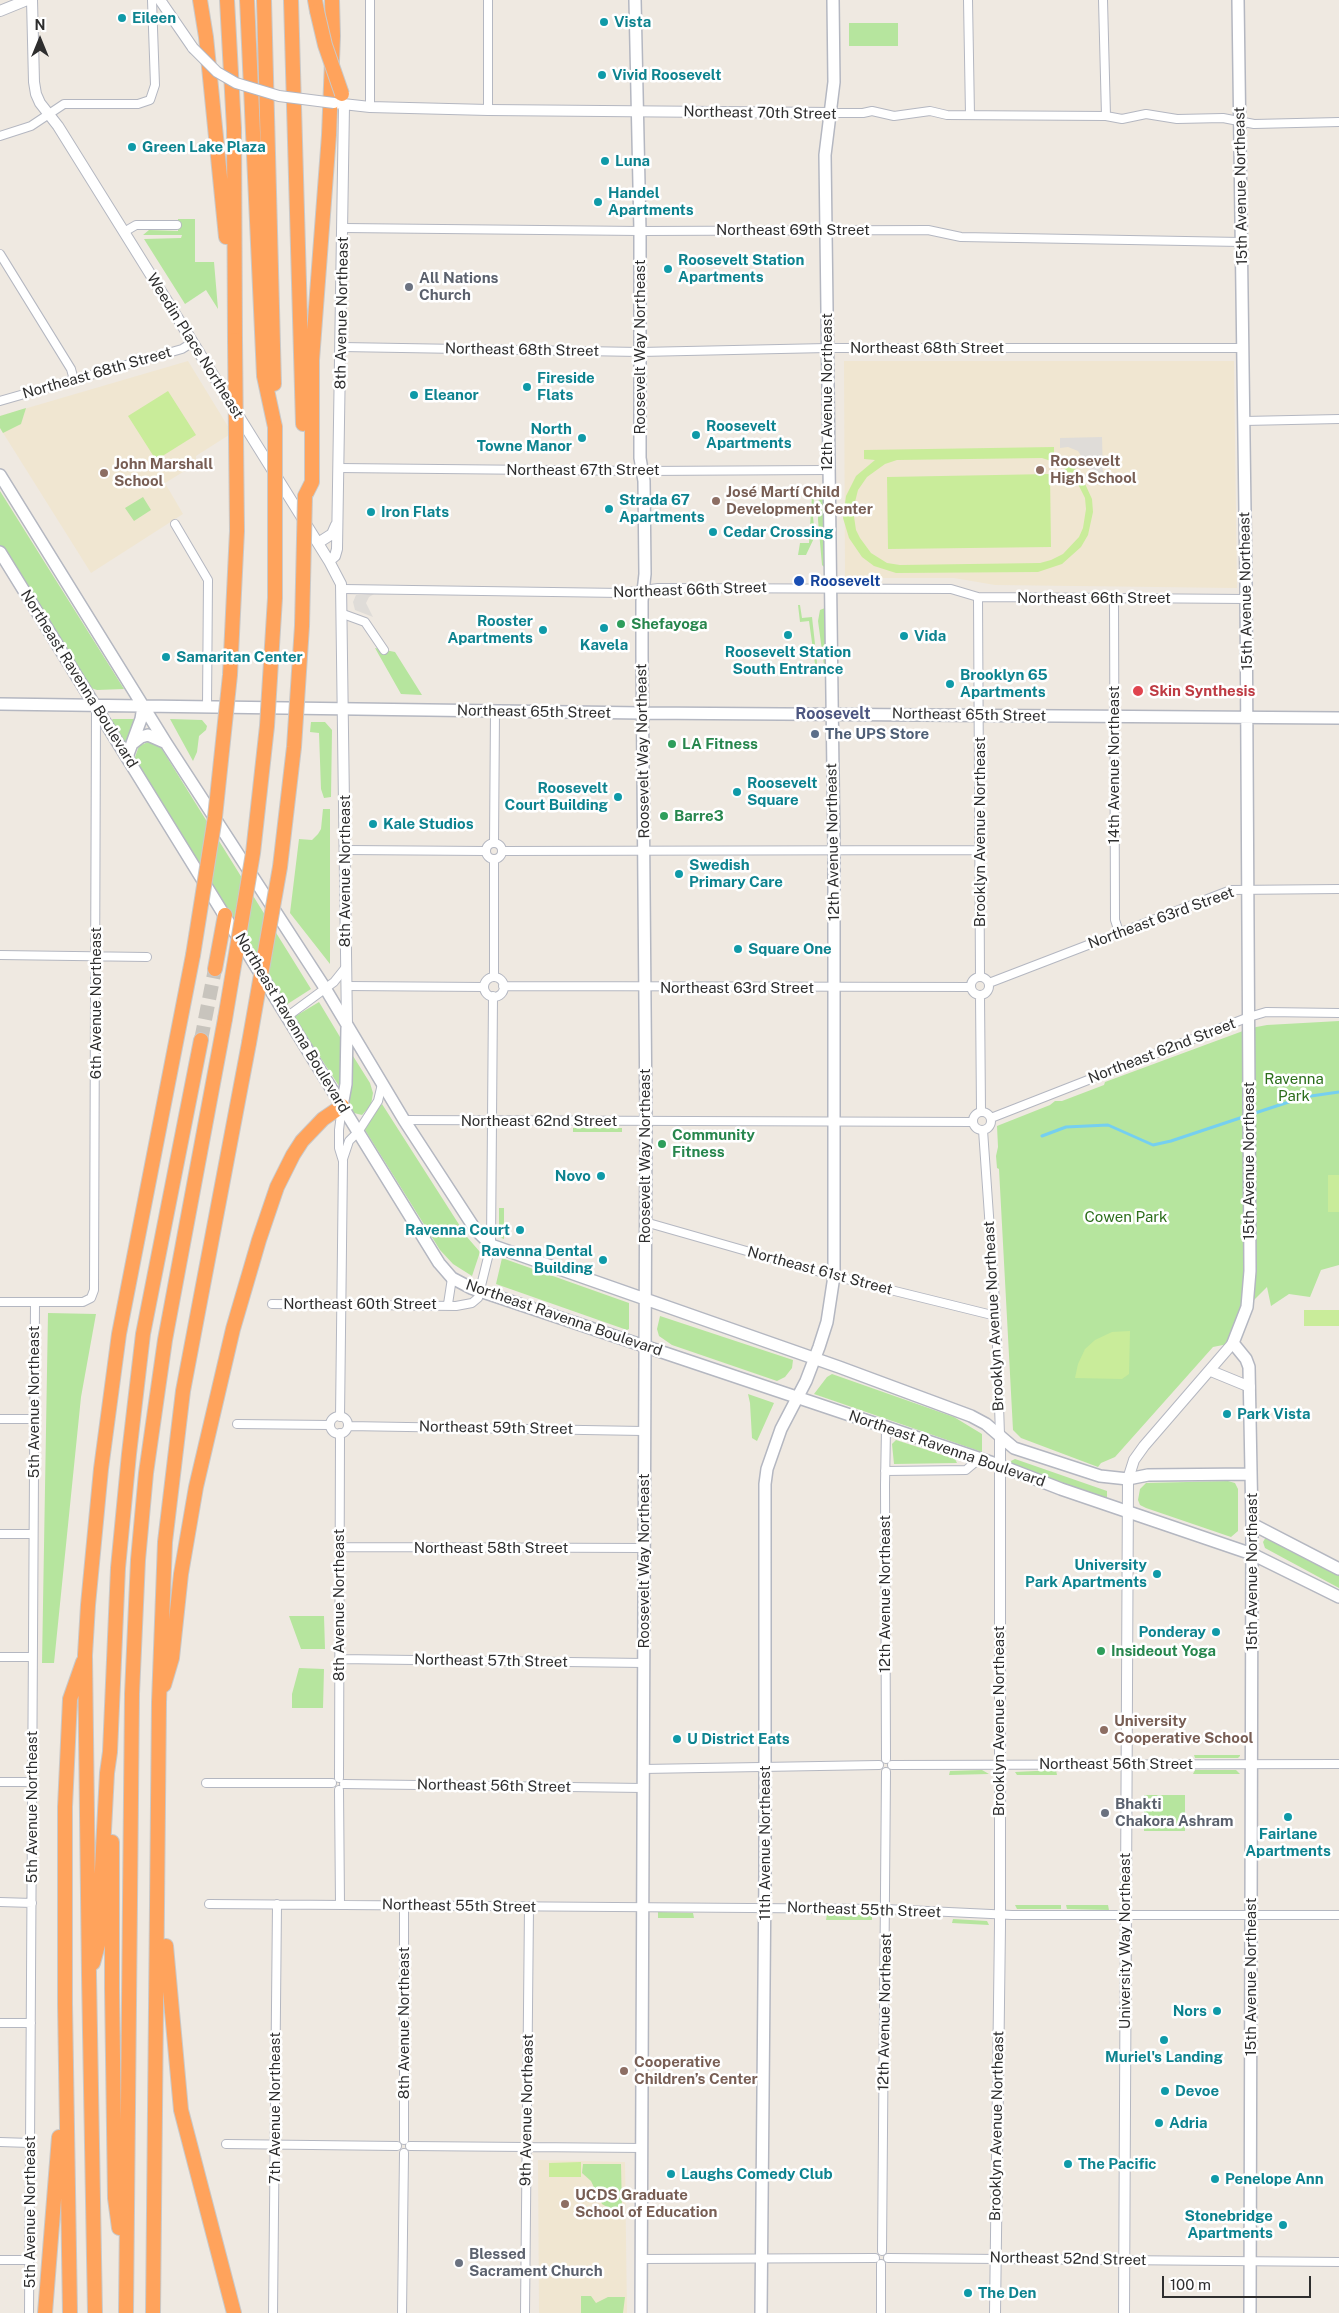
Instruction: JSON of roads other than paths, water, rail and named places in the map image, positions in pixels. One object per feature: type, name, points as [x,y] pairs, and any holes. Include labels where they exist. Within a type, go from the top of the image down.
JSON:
[{"type":"highway","points":[[95,2313],[86,1655],[101,1469],[119,1334],[193,955],[215,818],[232,646],[238,483],[235,340],[206,37],[200,0]]},
{"type":"highway","points":[[228,0],[234,128],[234,320]]},
{"type":"highway","points":[[247,0],[264,376],[275,427]]},
{"type":"highway","points":[[126,2313],[132,1694],[138,1560],[146,1473],[165,1340],[248,887],[268,726],[276,572],[275,427],[264,0]]},
{"type":"highway","points":[[154,2313],[159,1702],[164,1559],[177,1433],[191,1342],[273,910],[293,756],[302,626],[303,436],[290,0]]},
{"type":"highway","points":[[304,496],[312,482],[312,360],[338,100],[332,0]]},
{"type":"highway","points":[[316,6],[338,100]]},
{"type":"highway","points":[[214,969],[225,915]]},
{"type":"highway","points":[[89,1975],[98,1945],[107,1773],[110,1752],[118,1568],[143,1334],[200,1040]]},
{"type":"highway","points":[[159,1702],[172,1658],[181,1574],[196,1487],[231,1338],[259,1240],[277,1187],[293,1155],[302,1141],[323,1119],[342,1106]]},
{"type":"highway","points":[[70,2313],[65,2004],[66,1806],[70,1699],[86,1655]]},
{"type":"highway","points":[[110,1752],[113,1775],[112,1988],[115,2198],[126,2271]]},
{"type":"highway","points":[[159,1873],[179,2098],[234,2313]]},
{"type":"highway","points":[[45,2313],[61,2110],[65,2004]]},
{"type":"main road","name":"Roosevelt Way Northeast","points":[[635,0],[640,231],[642,471],[644,481],[642,713],[646,1121],[641,2313]]},
{"type":"main road","name":"12th Avenue Northeast","points":[[806,1381],[827,1322],[834,1276],[834,850],[825,156],[834,82],[833,0]]},
{"type":"main road","name":"15th Avenue Northeast","points":[[1238,0],[1249,890],[1250,1271],[1247,1308],[1233,1343],[1246,1359],[1250,1387],[1252,1474],[1253,1764],[1250,2313]]},
{"type":"main road","name":"Northeast Ravenna Boulevard","points":[[0,475],[166,743],[325,988],[404,1120],[475,1229],[490,1245],[972,1416],[1000,1435],[1010,1446],[1026,1453],[1100,1476],[1128,1479],[1148,1475],[1252,1474]]},
{"type":"main road","name":"Northeast Ravenna Boulevard","points":[[0,552],[439,1263],[452,1278],[471,1288],[999,1465],[1252,1554],[1339,1597]]},
{"type":"main road","name":"Northeast 65th Street","points":[[0,704],[642,713],[832,713],[1247,719],[1339,718]]},
{"type":"main road","points":[[127,757],[141,719],[143,706]]},
{"type":"main road","points":[[132,745],[136,740],[148,735],[166,743]]},
{"type":"main road","name":"8th Avenue Northeast","points":[[342,1106],[346,1084],[347,1026]]},
{"type":"main road","name":"11th Avenue Northeast","points":[[761,2313],[765,1908],[765,1484],[767,1469],[781,1429],[806,1381]]},
{"type":"main road","points":[[1252,1524],[1339,1569]]},
{"type":"street","points":[[0,11],[27,0]]},
{"type":"street","points":[[32,0],[34,82],[36,94],[48,114]]},
{"type":"street","points":[[0,136],[31,126],[64,104],[143,104],[150,100],[155,86],[152,0]]},
{"type":"street","name":"Northeast 70th Street","points":[[160,0],[193,48],[217,72],[236,83],[279,96],[338,100],[370,107],[831,114],[872,111],[894,116],[930,111],[947,115],[1106,116],[1122,119],[1146,114],[1177,119],[1223,118],[1254,124],[1339,122]]},
{"type":"street","points":[[370,0],[370,107]]},
{"type":"street","points":[[488,0],[488,110]]},
{"type":"street","points":[[968,0],[970,115]]},
{"type":"street","points":[[1103,0],[1106,116]]},
{"type":"street","name":"8th Avenue Northeast","points":[[329,561],[336,552],[342,346],[344,228],[338,100]]},
{"type":"street","name":"Weedin Place Northeast","points":[[48,114],[193,342],[329,561],[341,585]]},
{"type":"street","points":[[124,232],[136,225],[178,225]]},
{"type":"street","name":"Northeast 69th Street","points":[[344,228],[640,231],[928,230],[961,237],[1241,242]]},
{"type":"street","points":[[0,254],[71,369],[74,380]]},
{"type":"street","name":"Northeast 68th Street","points":[[0,401],[182,349],[193,342]]},
{"type":"street","name":"Northeast 68th Street","points":[[342,346],[640,352],[827,348],[1243,348]]},
{"type":"street","points":[[1244,421],[1339,419]]},
{"type":"street","name":"Northeast 67th Street","points":[[339,468],[642,471],[828,470]]},
{"type":"street","points":[[318,543],[332,534],[337,522]]},
{"type":"street","points":[[175,524],[208,580],[207,706]]},
{"type":"street","name":"8th Avenue Northeast","points":[[341,585],[343,614],[347,1026]]},
{"type":"street","name":"Northeast 66th Street","points":[[341,585],[622,593],[658,588],[951,588],[978,597],[1246,599]]},
{"type":"street","name":"Brooklyn Avenue Northeast","points":[[978,597],[980,977]]},
{"type":"street","name":"14th Avenue Northeast","points":[[1114,598],[1115,920],[1119,932]]},
{"type":"street","points":[[343,614],[366,622],[384,650]]},
{"type":"street","name":"6th Avenue Northeast","points":[[35,1302],[83,1302],[91,1298],[94,1290],[96,706]]},
{"type":"street","points":[[494,842],[495,711]]},
{"type":"street","points":[[494,842],[500,845],[502,851],[500,857],[488,858],[485,851],[488,845],[494,842]]},
{"type":"street","points":[[345,850],[485,851]]},
{"type":"street","points":[[502,851],[979,850]]},
{"type":"street","points":[[494,859],[494,977]]},
{"type":"street","name":"Northeast 63rd Street","points":[[989,983],[1231,890],[1339,889]]},
{"type":"street","points":[[0,955],[146,957]]},
{"type":"street","points":[[288,1016],[334,982],[346,967]]},
{"type":"street","points":[[494,977],[501,980],[503,986],[500,994],[493,996],[487,994],[484,987],[488,979],[494,977]]},
{"type":"street","points":[[980,977],[985,978],[989,983],[988,992],[980,996],[974,993],[971,987],[974,979],[980,977]]},
{"type":"street","points":[[346,986],[484,987]]},
{"type":"street","name":"Northeast 63rd Street","points":[[503,986],[644,988],[971,987]]},
{"type":"street","points":[[481,1291],[490,1245],[493,1121],[493,996]]},
{"type":"street","points":[[980,996],[981,1112]]},
{"type":"street","name":"Northeast 62nd Street","points":[[991,1118],[1249,1017],[1266,1012],[1339,1013]]},
{"type":"street","name":"8th Avenue Northeast","points":[[343,1161],[349,1141],[358,1132],[378,1101],[382,1084]]},
{"type":"street","name":"8th Avenue Northeast","points":[[340,1417],[343,1161],[339,1130],[342,1106]]},
{"type":"street","points":[[981,1112],[986,1112],[991,1118],[990,1126],[983,1130],[977,1128],[973,1122],[975,1115],[981,1112]]},
{"type":"street","name":"Northeast 62nd Street","points":[[404,1120],[973,1122]]},
{"type":"street","name":"Brooklyn Avenue Northeast","points":[[983,1130],[996,1316],[1000,1435],[1000,1915],[996,2313]]},
{"type":"street","name":"Northeast 61st Street","points":[[645,1222],[834,1276],[996,1316]]},
{"type":"street","name":"Northeast 60th Street","points":[[448,1304],[452,1278]]},
{"type":"street","name":"Northeast 60th Street","points":[[272,1304],[448,1304],[456,1306],[472,1303],[478,1298],[481,1291]]},
{"type":"street","points":[[0,1302],[35,1302]]},
{"type":"street","name":"5th Avenue Northeast","points":[[29,2313],[35,1302]]},
{"type":"street","name":"University Way Northeast","points":[[1124,2313],[1126,1511],[1128,1479],[1134,1460],[1144,1446],[1211,1371],[1233,1343]]},
{"type":"street","points":[[1211,1371],[1250,1387]]},
{"type":"street","points":[[340,1417],[346,1420],[348,1426],[346,1430],[340,1433],[334,1432],[330,1425],[332,1420],[340,1417]]},
{"type":"street","points":[[0,1419],[34,1420]]},
{"type":"street","points":[[237,1424],[330,1425]]},
{"type":"street","name":"Northeast 59th Street","points":[[348,1426],[644,1430]]},
{"type":"street","name":"12th Avenue Northeast","points":[[886,1428],[889,1762]]},
{"type":"street","name":"8th Avenue Northeast","points":[[340,1433],[340,1905]]},
{"type":"street","points":[[885,1470],[966,1470],[980,1459]]},
{"type":"street","points":[[0,1534],[33,1534]]},
{"type":"street","name":"Northeast 58th Street","points":[[340,1547],[643,1548]]},
{"type":"street","points":[[0,1657],[32,1657]]},
{"type":"street","name":"Northeast 57th Street","points":[[339,1660],[644,1663]]},
{"type":"street","points":[[644,1770],[879,1765],[881,1761],[889,1762],[891,1770],[882,1771],[879,1765]]},
{"type":"street","name":"Northeast 56th Street","points":[[889,1762],[999,1765],[1339,1764]]},
{"type":"street","name":"12th Avenue Northeast","points":[[882,2251],[886,1772]]},
{"type":"street","points":[[0,1782],[32,1782]]},
{"type":"street","points":[[206,1783],[332,1783],[334,1788],[341,1784]]},
{"type":"street","name":"Northeast 56th Street","points":[[341,1784],[643,1788]]},
{"type":"street","points":[[0,1902],[32,1903]]},
{"type":"street","name":"Northeast 55th Street","points":[[209,1904],[886,1909],[1000,1915],[1339,1915]]},
{"type":"street","name":"7th Avenue Northeast","points":[[272,2313],[277,1904]]},
{"type":"street","name":"8th Avenue Northeast","points":[[404,1905],[407,2143]]},
{"type":"street","name":"9th Avenue Northeast","points":[[525,2313],[529,1907]]},
{"type":"street","points":[[0,2023],[31,2024]]},
{"type":"street","points":[[0,2142],[30,2143]]},
{"type":"street","points":[[226,2144],[397,2146],[399,2142],[643,2148]]},
{"type":"street","points":[[404,2153],[408,2152],[407,2143]]},
{"type":"street","points":[[397,2146],[399,2151],[404,2153]]},
{"type":"street","points":[[402,2313],[404,2153]]},
{"type":"street","points":[[875,2258],[877,2253],[885,2252],[888,2258],[882,2264]]},
{"type":"street","points":[[641,2259],[875,2258]]},
{"type":"street","points":[[875,2258],[876,2262],[882,2264]]},
{"type":"street","name":"Northeast 52nd Street","points":[[888,2258],[1339,2262]]},
{"type":"street","points":[[0,2260],[30,2260]]},
{"type":"street","points":[[881,2313],[882,2264]]},
{"type":"waterway","points":[[1252,1114],[1304,1097],[1339,1092]]},
{"type":"waterway","points":[[1042,1136],[1066,1127],[1108,1125],[1153,1145],[1171,1141],[1246,1116]]},
{"type":"tunnel","points":[[201,1040],[215,969]]},
{"type":"place","name":"Eileen","points":[[122,18]]},
{"type":"place","name":"Vista","points":[[604,22]]},
{"type":"place","name":"Vivid Roosevelt","points":[[602,75]]},
{"type":"place","name":"Green Lake Plaza","points":[[132,147]]},
{"type":"place","name":"Luna","points":[[605,161]]},
{"type":"place","name":"Handel Apartments","points":[[598,202]]},
{"type":"place","name":"Roosevelt Station Apartments","points":[[668,269]]},
{"type":"place","name":"All Nations Church","points":[[409,287]]},
{"type":"place","name":"Fireside Flats","points":[[527,387]]},
{"type":"place","name":"Eleanor","points":[[414,395]]},
{"type":"place","name":"Roosevelt Apartments","points":[[696,435]]},
{"type":"place","name":"North Towne Manor","points":[[582,438]]},
{"type":"place","name":"Roosevelt High School","points":[[1040,470]]},
{"type":"place","name":"John Marshall School","points":[[104,473]]},
{"type":"place","name":"José Martí Child Development Center","points":[[716,501]]},
{"type":"place","name":"Strada 67 Apartments","points":[[609,509]]},
{"type":"place","name":"Iron Flats","points":[[371,512]]},
{"type":"place","name":"Cedar Crossing","points":[[713,532]]},
{"type":"place","name":"Roosevelt","points":[[799,581]]},
{"type":"place","name":"Shefayoga","points":[[621,624]]},
{"type":"place","name":"Kavela","points":[[604,628]]},
{"type":"place","name":"Rooster Apartments","points":[[543,630]]},
{"type":"place","name":"Roosevelt Station South Entrance","points":[[788,635]]},
{"type":"place","name":"Vida","points":[[904,636]]},
{"type":"place","name":"Samaritan Center","points":[[166,657]]},
{"type":"place","name":"Brooklyn 65 Apartments","points":[[950,684]]},
{"type":"place","name":"Skin Synthesis","points":[[1138,691]]},
{"type":"place","name":"The UPS Store","points":[[815,734]]},
{"type":"place","name":"LA Fitness","points":[[672,744]]},
{"type":"place","name":"Roosevelt Square","points":[[737,792]]},
{"type":"place","name":"Roosevelt Court Building","points":[[618,797]]},
{"type":"place","name":"Barre3","points":[[664,816]]},
{"type":"place","name":"Kale Studios","points":[[373,824]]},
{"type":"place","name":"Swedish Primary Care","points":[[679,874]]},
{"type":"place","name":"Square One","points":[[738,949]]},
{"type":"place","name":"Community Fitness","points":[[662,1144]]},
{"type":"place","name":"Novo","points":[[601,1176]]},
{"type":"place","name":"Ravenna Court","points":[[520,1230]]},
{"type":"place","name":"Ravenna Dental Building","points":[[603,1260]]},
{"type":"place","name":"Park Vista","points":[[1227,1414]]},
{"type":"place","name":"University Park Apartments","points":[[1157,1574]]},
{"type":"place","name":"Ponderay","points":[[1216,1632]]},
{"type":"place","name":"Insideout Yoga","points":[[1101,1651]]},
{"type":"place","name":"University Cooperative School","points":[[1104,1730]]},
{"type":"place","name":"U District Eats","points":[[677,1739]]},
{"type":"place","name":"Bhakti Chakora Ashram","points":[[1105,1813]]},
{"type":"place","name":"Fairlane Apartments","points":[[1288,1817]]},
{"type":"place","name":"Nors","points":[[1217,2011]]},
{"type":"place","name":"Muriel's Landing","points":[[1164,2040]]},
{"type":"place","name":"Cooperative Children’s Center","points":[[624,2071]]},
{"type":"place","name":"Devoe","points":[[1165,2091]]},
{"type":"place","name":"Adria","points":[[1159,2123]]},
{"type":"place","name":"The Pacific","points":[[1068,2164]]},
{"type":"place","name":"Laughs Comedy Club","points":[[671,2174]]},
{"type":"place","name":"Penelope Ann","points":[[1215,2179]]},
{"type":"place","name":"UCDS Graduate School of Education","points":[[565,2204]]},
{"type":"place","name":"Stonebridge Apartments","points":[[1283,2225]]},
{"type":"place","name":"Blessed Sacrament Church","points":[[459,2263]]},
{"type":"place","name":"The Den","points":[[968,2293]]},
{"type":"district","name":"Roosevelt","points":[[833,714]]},
{"type":"park label","name":"Ravenna Park","points":[[1294,1088]]},
{"type":"park label","name":"Cowen Park","points":[[1126,1217]]}]
